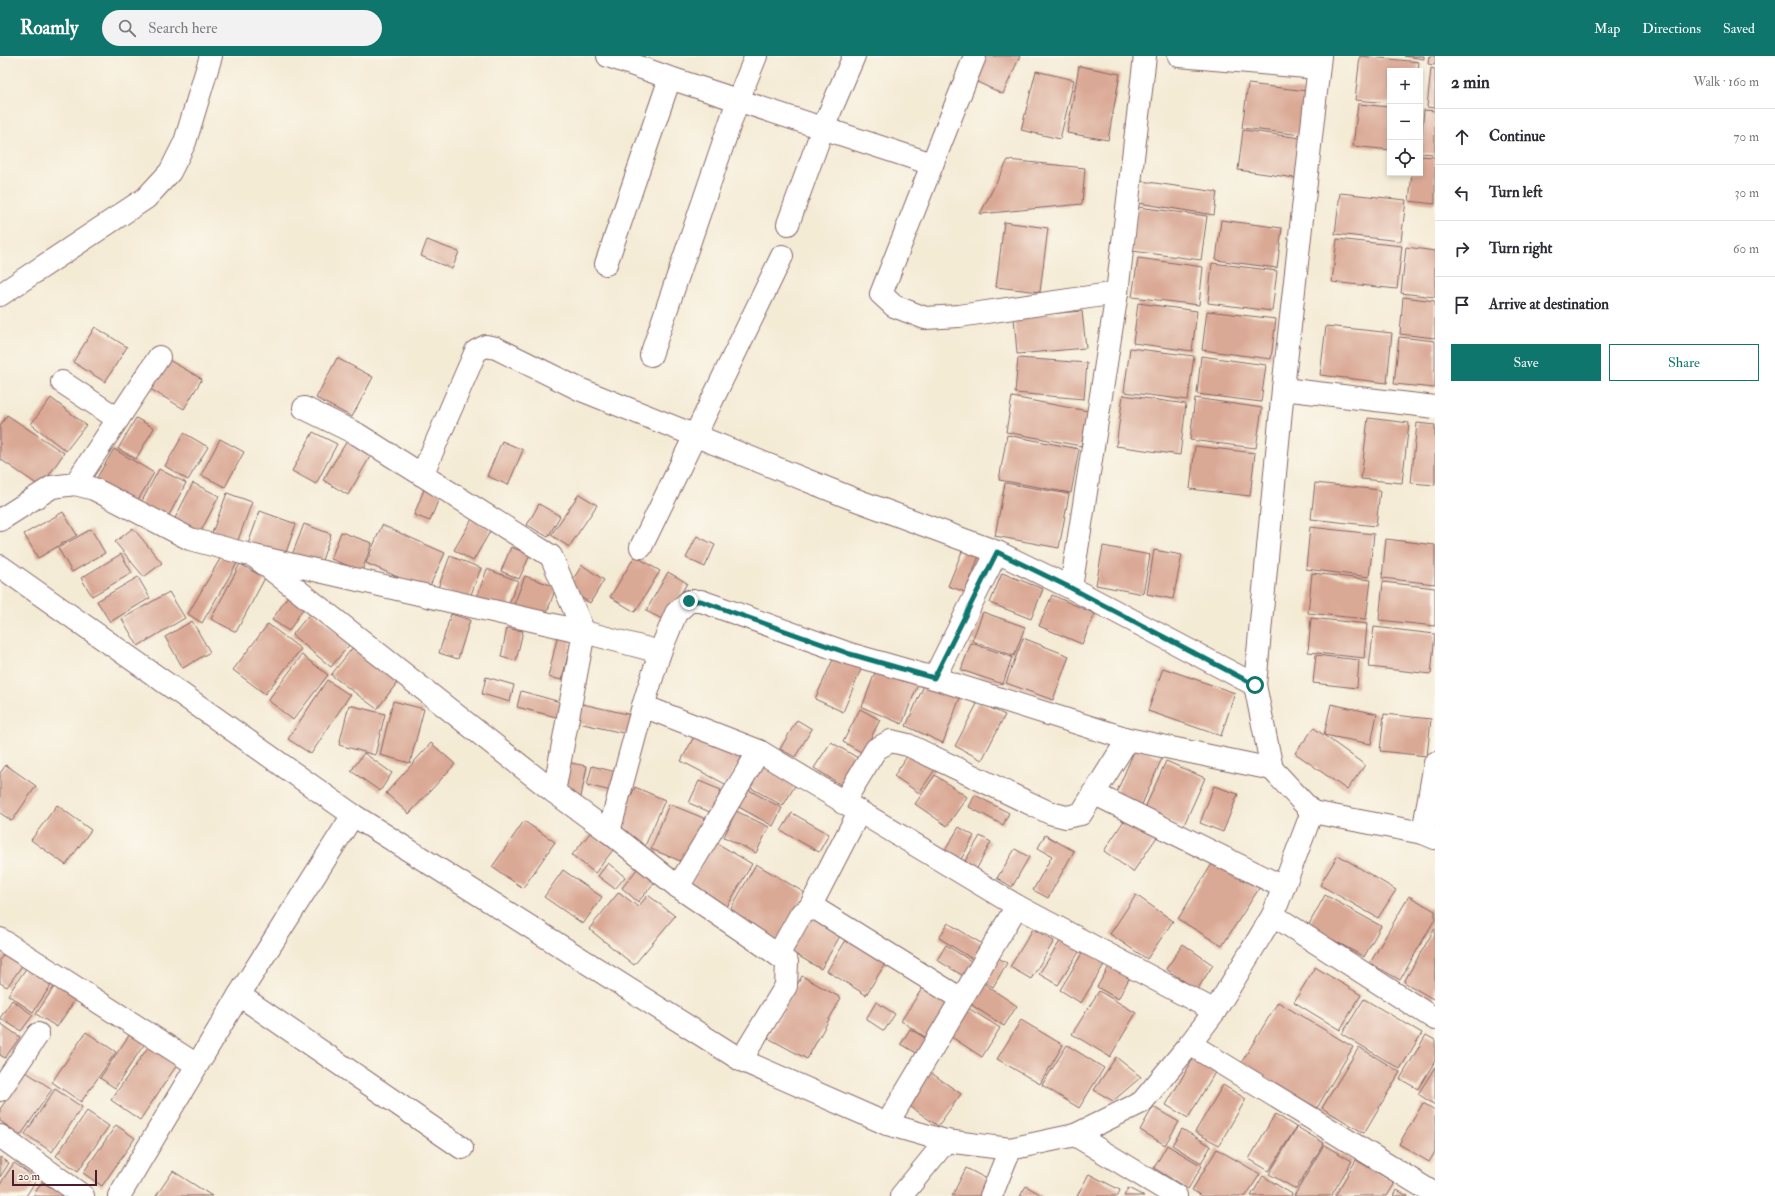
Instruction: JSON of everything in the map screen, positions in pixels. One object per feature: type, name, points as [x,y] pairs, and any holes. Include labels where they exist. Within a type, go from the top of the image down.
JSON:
[{"type":"street","points":[[0,295],[146,198],[170,172],[185,142],[211,56]]},
{"type":"street","points":[[608,56],[636,61],[670,78],[932,164]]},
{"type":"street","points":[[650,355],[738,100],[756,56]]},
{"type":"street","points":[[788,224],[823,128],[854,56]]},
{"type":"street","points":[[975,56],[881,294],[894,306],[925,318],[959,316],[1117,293]]},
{"type":"street","points":[[1071,588],[1117,293],[1145,56]]},
{"type":"street","points":[[1179,56],[1319,62],[1283,389],[1255,685],[1272,769],[1312,812],[1429,835],[1435,763]]},
{"type":"street","points":[[606,264],[670,78]]},
{"type":"street","points":[[641,547],[782,256]]},
{"type":"street","points":[[422,475],[476,351],[486,346],[496,348],[579,389],[852,498],[997,552],[1071,588],[1255,685]]},
{"type":"street","points":[[75,484],[159,357]]},
{"type":"street","points":[[62,382],[118,419]]},
{"type":"street","points":[[1283,389],[1435,408]]},
{"type":"street","points":[[304,408],[357,434],[550,556],[584,632],[554,792]]},
{"type":"street","points":[[0,520],[52,486],[75,484],[94,488],[190,539],[254,556],[584,632],[660,652]]},
{"type":"street","points":[[934,678],[997,552]]},
{"type":"street","points":[[254,556],[554,792],[609,832],[678,887],[787,962],[786,986],[741,1060]]},
{"type":"street","points":[[0,566],[353,815],[741,1060],[887,1124],[946,1141],[1010,1149],[1075,1135],[1142,1102],[1190,1044],[1215,1010],[1273,915],[1312,812]]},
{"type":"street","points":[[609,832],[643,706],[660,652],[676,613],[689,601],[701,601],[850,654],[934,678],[1128,739],[1272,769]]},
{"type":"street","points":[[643,706],[759,751],[1018,906],[1215,1010]]},
{"type":"street","points":[[778,955],[801,914],[809,909],[876,749],[891,741],[908,745],[1050,813],[1066,817],[1081,814],[1128,739]]},
{"type":"street","points":[[678,887],[759,751]]},
{"type":"street","points":[[1093,793],[1283,887]]},
{"type":"street","points":[[119,1196],[239,995],[353,815]]},
{"type":"street","points":[[887,1124],[1018,906]]},
{"type":"street","points":[[809,909],[818,910],[961,999]]},
{"type":"street","points":[[1273,915],[1435,1019]]},
{"type":"street","points":[[0,939],[197,1065]]},
{"type":"street","points":[[239,995],[462,1148]]},
{"type":"street","points":[[0,1090],[38,1034]]},
{"type":"street","points":[[1190,1044],[1435,1194]]},
{"type":"street","points":[[1075,1135],[1176,1196]]},
{"type":"street","points":[[0,1136],[83,1196]]},
{"type":"street","points":[[901,1196],[946,1141]]},
{"type":"street","points":[[991,1196],[1010,1149]]},
{"type":"building","points":[[986,56],[1020,56],[1003,94],[975,81]]},
{"type":"building","points":[[1360,56],[1419,62],[1418,68],[1387,68],[1387,103],[1355,100]]},
{"type":"building","points":[[1404,56],[1424,56],[1424,59]]},
{"type":"building","points":[[1429,56],[1435,56],[1435,65],[1428,64]]},
{"type":"building","points":[[1079,66],[1120,74],[1108,140],[1067,133]]},
{"type":"building","points":[[1431,68],[1435,69],[1435,108],[1427,107]]},
{"type":"building","points":[[1036,71],[1074,80],[1060,139],[1021,130]]},
{"type":"building","points":[[1248,84],[1307,91],[1302,135],[1242,128]]},
{"type":"building","points":[[1358,104],[1387,107],[1387,150],[1353,146]]},
{"type":"building","points":[[1424,110],[1435,111],[1435,154],[1423,153]]},
{"type":"building","points":[[1243,130],[1301,138],[1295,178],[1238,170]]},
{"type":"building","points":[[1423,156],[1435,157],[1435,204],[1409,201],[1412,176],[1423,176]]},
{"type":"building","points":[[1008,160],[1085,168],[1082,204],[980,214]]},
{"type":"building","points":[[1141,181],[1217,192],[1214,215],[1138,203]]},
{"type":"building","points":[[1340,193],[1406,200],[1401,241],[1335,234]]},
{"type":"building","points":[[1138,207],[1207,216],[1201,260],[1132,251]]},
{"type":"building","points":[[1221,220],[1282,228],[1277,268],[1216,260]]},
{"type":"building","points":[[1004,222],[1048,228],[1040,292],[996,287]]},
{"type":"building","points":[[1337,239],[1402,246],[1397,289],[1332,282]]},
{"type":"building","points":[[427,240],[459,252],[452,269],[421,256]]},
{"type":"building","points":[[1406,247],[1435,251],[1435,297],[1401,293]]},
{"type":"building","points":[[1138,258],[1203,267],[1199,305],[1132,297]]},
{"type":"building","points":[[1212,263],[1277,271],[1272,311],[1208,303]]},
{"type":"building","points":[[1403,297],[1435,301],[1435,338],[1400,334]]},
{"type":"building","points":[[1138,303],[1197,311],[1192,351],[1133,343]]},
{"type":"building","points":[[1082,311],[1086,348],[1017,354],[1014,317]]},
{"type":"building","points":[[1207,311],[1276,319],[1271,359],[1202,350]]},
{"type":"building","points":[[1326,326],[1392,333],[1387,383],[1320,375]]},
{"type":"building","points":[[95,327],[127,347],[105,382],[73,362]]},
{"type":"building","points":[[1399,337],[1435,341],[1435,388],[1394,384]]},
{"type":"building","points":[[1130,348],[1194,356],[1188,400],[1124,392]]},
{"type":"building","points":[[1201,356],[1266,365],[1261,402],[1197,394]]},
{"type":"building","points":[[164,357],[202,379],[184,409],[147,387]]},
{"type":"building","points":[[337,358],[373,377],[352,417],[316,398]]},
{"type":"building","points":[[1018,358],[1087,363],[1084,399],[1015,393]]},
{"type":"building","points":[[1123,395],[1186,404],[1180,455],[1116,446]]},
{"type":"building","points":[[1012,397],[1088,411],[1081,446],[1006,432]]},
{"type":"building","points":[[51,398],[86,425],[66,451],[31,424]]},
{"type":"building","points":[[1195,398],[1262,408],[1256,448],[1190,440]]},
{"type":"building","points":[[7,415],[64,453],[41,487],[0,459],[0,426]]},
{"type":"building","points":[[136,418],[154,428],[136,459],[118,449]]},
{"type":"building","points":[[1368,418],[1409,423],[1402,483],[1361,479]]},
{"type":"building","points":[[1417,423],[1435,425],[1435,485],[1411,483]]},
{"type":"building","points":[[313,432],[337,444],[316,484],[292,471]]},
{"type":"building","points":[[184,433],[208,447],[188,480],[165,466]]},
{"type":"building","points":[[1007,435],[1079,449],[1071,493],[999,480]]},
{"type":"building","points":[[220,439],[244,452],[225,487],[201,475]]},
{"type":"building","points":[[347,441],[371,455],[348,495],[323,480]]},
{"type":"building","points":[[502,441],[523,450],[508,485],[487,476]]},
{"type":"building","points":[[1195,446],[1255,453],[1250,496],[1190,489]]},
{"type":"building","points":[[114,449],[154,473],[135,505],[95,481]]},
{"type":"building","points":[[159,469],[186,483],[167,519],[140,505]]},
{"type":"building","points":[[193,483],[219,496],[199,535],[173,522]]},
{"type":"building","points":[[1005,483],[1069,494],[1059,548],[995,536]]},
{"type":"building","points":[[1315,483],[1380,490],[1376,526],[1311,519]]},
{"type":"building","points":[[425,487],[441,493],[430,521],[414,515]]},
{"type":"building","points":[[227,493],[252,502],[237,543],[212,533]]},
{"type":"building","points":[[579,494],[597,505],[569,547],[551,535]]},
{"type":"building","points":[[539,504],[560,516],[548,537],[527,525]]},
{"type":"building","points":[[260,511],[296,524],[283,561],[247,547]]},
{"type":"building","points":[[63,512],[77,535],[38,558],[24,534]]},
{"type":"building","points":[[472,519],[491,530],[473,561],[454,550]]},
{"type":"building","points":[[304,524],[331,534],[320,566],[292,555]]},
{"type":"building","points":[[382,525],[445,553],[428,590],[366,563]]},
{"type":"building","points":[[1310,527],[1374,534],[1369,577],[1306,569]]},
{"type":"building","points":[[133,528],[162,563],[144,577],[115,542]]},
{"type":"building","points":[[91,529],[105,553],[72,572],[58,548]]},
{"type":"building","points":[[341,532],[372,543],[362,571],[331,559]]},
{"type":"building","points":[[697,536],[715,545],[705,567],[686,558]]},
{"type":"building","points":[[1386,539],[1435,545],[1435,584],[1382,578]]},
{"type":"building","points":[[965,544],[981,551],[965,592],[948,586]]},
{"type":"building","points":[[1103,546],[1150,555],[1143,594],[1096,585]]},
{"type":"building","points":[[511,547],[530,555],[519,579],[501,571]]},
{"type":"building","points":[[1154,550],[1182,555],[1173,599],[1147,594]]},
{"type":"building","points":[[224,552],[239,560],[202,623],[188,614]]},
{"type":"building","points":[[121,554],[132,573],[92,596],[81,578]]},
{"type":"building","points":[[450,556],[481,568],[469,600],[438,588]]},
{"type":"building","points":[[635,556],[660,571],[635,612],[610,597]]},
{"type":"building","points":[[240,564],[265,578],[236,632],[211,619]]},
{"type":"building","points":[[582,565],[604,580],[590,603],[567,589]]},
{"type":"building","points":[[487,569],[518,581],[506,611],[476,600]]},
{"type":"building","points":[[668,572],[687,583],[666,621],[646,611]]},
{"type":"building","points":[[1002,573],[1043,589],[1031,619],[990,603]]},
{"type":"building","points":[[1312,573],[1371,580],[1366,619],[1308,613]]},
{"type":"building","points":[[525,576],[556,587],[545,618],[513,607]]},
{"type":"building","points":[[138,577],[150,598],[110,622],[97,601]]},
{"type":"building","points":[[1383,582],[1435,588],[1435,626],[1379,620]]},
{"type":"building","points":[[169,592],[185,618],[138,646],[122,619]]},
{"type":"building","points":[[290,593],[306,604],[289,631],[272,620]]},
{"type":"building","points":[[1052,595],[1095,614],[1082,644],[1039,626]]},
{"type":"building","points":[[312,611],[350,644],[331,667],[292,635]]},
{"type":"building","points":[[983,612],[1025,627],[1014,656],[972,641]]},
{"type":"building","points":[[451,614],[470,620],[458,659],[439,653]]},
{"type":"building","points":[[1311,618],[1367,624],[1364,658],[1308,652]]},
{"type":"building","points":[[192,621],[210,652],[183,668],[165,637]]},
{"type":"building","points":[[268,624],[301,649],[265,694],[233,670]]},
{"type":"building","points":[[1374,627],[1435,634],[1431,674],[1369,667]]},
{"type":"building","points":[[507,628],[523,631],[516,661],[501,657]]},
{"type":"building","points":[[558,634],[572,637],[562,680],[548,677]]},
{"type":"building","points":[[1023,638],[1069,656],[1053,700],[1006,683]]},
{"type":"building","points":[[971,643],[1012,657],[1003,684],[961,670]]},
{"type":"building","points":[[354,646],[400,679],[377,709],[331,675]]},
{"type":"building","points":[[302,655],[328,675],[293,720],[268,700]]},
{"type":"building","points":[[835,655],[862,667],[843,712],[815,699]]},
{"type":"building","points":[[1316,655],[1359,660],[1357,688],[1313,683]]},
{"type":"building","points":[[877,667],[919,682],[902,724],[862,707]]},
{"type":"building","points":[[1163,668],[1235,693],[1221,736],[1148,711]]},
{"type":"building","points":[[486,677],[514,685],[510,702],[482,694]]},
{"type":"building","points":[[327,680],[350,695],[311,754],[288,739]]},
{"type":"building","points":[[925,683],[961,695],[943,743],[906,726]]},
{"type":"building","points":[[521,691],[564,703],[560,718],[517,707]]},
{"type":"building","points":[[393,701],[424,709],[410,763],[380,755]]},
{"type":"building","points":[[978,702],[1005,715],[982,760],[955,746]]},
{"type":"building","points":[[578,703],[636,716],[632,735],[574,722]]},
{"type":"building","points":[[1331,704],[1377,714],[1371,744],[1324,735]]},
{"type":"building","points":[[349,705],[385,714],[375,755],[339,745]]},
{"type":"building","points":[[860,709],[880,720],[863,753],[843,742]]},
{"type":"building","points":[[1384,714],[1431,719],[1427,756],[1380,751]]},
{"type":"building","points":[[797,720],[812,729],[795,757],[780,749]]},
{"type":"building","points":[[1314,728],[1365,765],[1347,790],[1295,753]]},
{"type":"building","points":[[697,731],[743,754],[727,785],[681,761]]},
{"type":"building","points":[[831,742],[858,758],[841,785],[814,768]]},
{"type":"building","points":[[431,743],[455,764],[409,814],[386,793]]},
{"type":"building","points":[[1136,747],[1162,758],[1141,807],[1115,796]]},
{"type":"building","points":[[910,752],[936,768],[919,793],[894,776]]},
{"type":"building","points":[[364,753],[392,773],[380,791],[351,771]]},
{"type":"building","points":[[1166,761],[1205,778],[1183,827],[1144,810]]},
{"type":"building","points":[[757,762],[796,784],[783,806],[744,784]]},
{"type":"building","points":[[571,763],[587,766],[580,802],[564,799]]},
{"type":"building","points":[[6,765],[36,786],[12,821],[0,813],[0,773]]},
{"type":"building","points":[[592,766],[624,774],[619,793],[587,785]]},
{"type":"building","points":[[935,775],[967,797],[947,826],[915,804]]},
{"type":"building","points":[[699,781],[721,790],[712,813],[689,803]]},
{"type":"building","points":[[1214,786],[1238,794],[1223,832],[1200,823]]},
{"type":"building","points":[[635,787],[665,800],[645,846],[615,833]]},
{"type":"building","points":[[747,789],[782,808],[773,826],[737,806]]},
{"type":"building","points":[[975,795],[1009,813],[1003,825],[969,807]]},
{"type":"building","points":[[669,804],[706,819],[688,864],[651,849]]},
{"type":"building","points":[[57,805],[91,830],[66,865],[31,840]]},
{"type":"building","points":[[736,811],[769,827],[756,853],[724,837]]},
{"type":"building","points":[[792,813],[829,834],[819,852],[781,831]]},
{"type":"building","points":[[1129,813],[1159,834],[1133,872],[1104,851]]},
{"type":"building","points":[[524,821],[555,842],[523,888],[492,867]]},
{"type":"building","points":[[595,827],[617,845],[595,873],[572,855]]},
{"type":"building","points":[[959,827],[974,836],[960,861],[944,852]]},
{"type":"building","points":[[1045,835],[1074,851],[1048,898],[1033,890],[1052,856],[1038,848]]},
{"type":"building","points":[[980,836],[991,842],[976,870],[964,863]]},
{"type":"building","points":[[715,842],[752,864],[725,910],[688,889]]},
{"type":"building","points":[[1015,849],[1029,857],[1012,887],[997,878]]},
{"type":"building","points":[[1338,855],[1396,890],[1378,918],[1320,885]]},
{"type":"building","points":[[1215,859],[1260,887],[1222,946],[1178,919]]},
{"type":"building","points":[[608,863],[625,877],[615,889],[598,876]]},
{"type":"building","points":[[642,863],[659,877],[638,902],[622,888]]},
{"type":"building","points":[[756,864],[805,893],[778,941],[728,914]]},
{"type":"building","points":[[563,870],[602,897],[583,924],[544,897]]},
{"type":"building","points":[[619,892],[638,907],[648,895],[675,916],[634,965],[589,929]]},
{"type":"building","points":[[1136,895],[1173,921],[1147,959],[1110,934]]},
{"type":"building","points":[[1325,895],[1381,926],[1364,957],[1308,926]]},
{"type":"building","points":[[1409,896],[1435,911],[1435,919],[1400,980],[1370,963]]},
{"type":"building","points":[[812,911],[844,929],[821,969],[790,951]]},
{"type":"building","points":[[948,923],[984,945],[974,960],[939,938]]},
{"type":"building","points":[[1435,928],[1435,995],[1433,999],[1404,982]]},
{"type":"building","points":[[1033,929],[1054,941],[1031,979],[1010,967]]},
{"type":"building","points":[[851,932],[890,956],[866,995],[827,971]]},
{"type":"building","points":[[1064,935],[1082,947],[1058,985],[1039,974]]},
{"type":"building","points":[[1183,944],[1213,965],[1197,990],[1166,969]]},
{"type":"building","points":[[946,945],[974,963],[965,977],[937,960]]},
{"type":"building","points":[[8,948],[26,960],[7,987],[0,983],[0,959]]},
{"type":"building","points":[[1084,950],[1105,963],[1081,1003],[1060,990]]},
{"type":"building","points":[[993,955],[1007,963],[993,987],[980,980]]},
{"type":"building","points":[[29,964],[54,981],[33,1012],[8,995]]},
{"type":"building","points":[[1110,965],[1130,977],[1118,999],[1097,987]]},
{"type":"building","points":[[1315,967],[1361,995],[1340,1030],[1294,1002]]},
{"type":"building","points":[[802,976],[841,998],[807,1059],[768,1038]]},
{"type":"building","points":[[58,981],[79,994],[57,1027],[36,1014]]},
{"type":"building","points":[[927,981],[954,998],[928,1039],[901,1021]]},
{"type":"building","points":[[981,982],[1017,1006],[1004,1026],[967,1002]]},
{"type":"building","points":[[1099,991],[1136,1013],[1110,1057],[1072,1034]]},
{"type":"building","points":[[1364,999],[1422,1033],[1400,1069],[1342,1034]]},
{"type":"building","points":[[12,1000],[33,1015],[21,1031],[0,1018]]},
{"type":"building","points":[[876,1002],[895,1014],[884,1031],[866,1019]]},
{"type":"building","points":[[1278,1002],[1353,1047],[1317,1108],[1241,1063]]},
{"type":"building","points":[[965,1006],[1000,1028],[982,1057],[947,1034]]},
{"type":"building","points":[[1021,1020],[1063,1045],[1040,1084],[997,1059]]},
{"type":"building","points":[[0,1023],[20,1037],[5,1058],[0,1055]]},
{"type":"building","points":[[134,1028],[149,1037],[115,1088],[100,1078]]},
{"type":"building","points":[[910,1029],[927,1039],[918,1054],[901,1044]]},
{"type":"building","points":[[86,1032],[116,1052],[81,1102],[52,1082]]},
{"type":"building","points":[[1426,1035],[1435,1040],[1435,1061],[1418,1089],[1400,1079]]},
{"type":"building","points":[[151,1043],[179,1062],[140,1120],[111,1100]]},
{"type":"building","points":[[1067,1045],[1104,1068],[1079,1108],[1042,1085]]},
{"type":"building","points":[[1359,1047],[1400,1072],[1364,1133],[1322,1108]]},
{"type":"building","points":[[1195,1056],[1217,1069],[1188,1118],[1166,1105]]},
{"type":"building","points":[[1116,1057],[1141,1077],[1113,1101],[1094,1090]]},
{"type":"building","points":[[1435,1067],[1435,1105],[1418,1094]]},
{"type":"building","points":[[26,1072],[52,1089],[21,1135],[0,1121],[0,1109]]},
{"type":"building","points":[[930,1072],[961,1094],[938,1126],[907,1104]]},
{"type":"building","points":[[1223,1085],[1246,1099],[1219,1145],[1195,1132]]},
{"type":"building","points":[[55,1089],[82,1107],[52,1152],[25,1134]]},
{"type":"building","points":[[1423,1103],[1435,1110],[1435,1152],[1429,1162],[1399,1144]]},
{"type":"building","points":[[1153,1107],[1179,1122],[1165,1145],[1140,1130]]},
{"type":"building","points":[[87,1111],[109,1126],[78,1171],[56,1156]]},
{"type":"building","points":[[1275,1114],[1296,1127],[1269,1171],[1249,1159]]},
{"type":"building","points":[[116,1125],[135,1138],[102,1186],[83,1173]]},
{"type":"building","points":[[1297,1127],[1324,1143],[1296,1189],[1269,1174]]},
{"type":"building","points":[[1182,1129],[1211,1146],[1201,1163],[1172,1145]]},
{"type":"building","points":[[1167,1145],[1202,1166],[1188,1189],[1154,1168]]},
{"type":"building","points":[[1324,1145],[1352,1161],[1331,1196],[1294,1196]]},
{"type":"building","points":[[1217,1149],[1260,1174],[1246,1196],[1202,1196],[1192,1190]]},
{"type":"building","points":[[0,1157],[9,1163],[0,1177]]},
{"type":"building","points":[[1356,1160],[1395,1183],[1387,1196],[1335,1196]]},
{"type":"building","points":[[14,1163],[37,1179],[26,1196],[0,1196],[0,1184]]},
{"type":"building","points":[[966,1168],[991,1181],[983,1196],[952,1196]]},
{"type":"building","points":[[173,1171],[212,1196],[156,1196]]},
{"type":"building","points":[[1089,1174],[1120,1190],[1118,1196],[1077,1196]]},
{"type":"building","points":[[1263,1176],[1292,1194],[1291,1196],[1251,1196]]},
{"type":"building","points":[[42,1182],[66,1196],[33,1196]]},
{"type":"building","points":[[1026,1186],[1043,1196],[1020,1196]]},
{"type":"building","points":[[1128,1188],[1144,1196],[1124,1196]]},
{"type":"building","points":[[1397,1190],[1408,1196],[1394,1196]]},
{"type":"route","points":[[689,601],[701,601],[850,654],[934,678],[997,552],[1071,588],[1255,685]]}]
